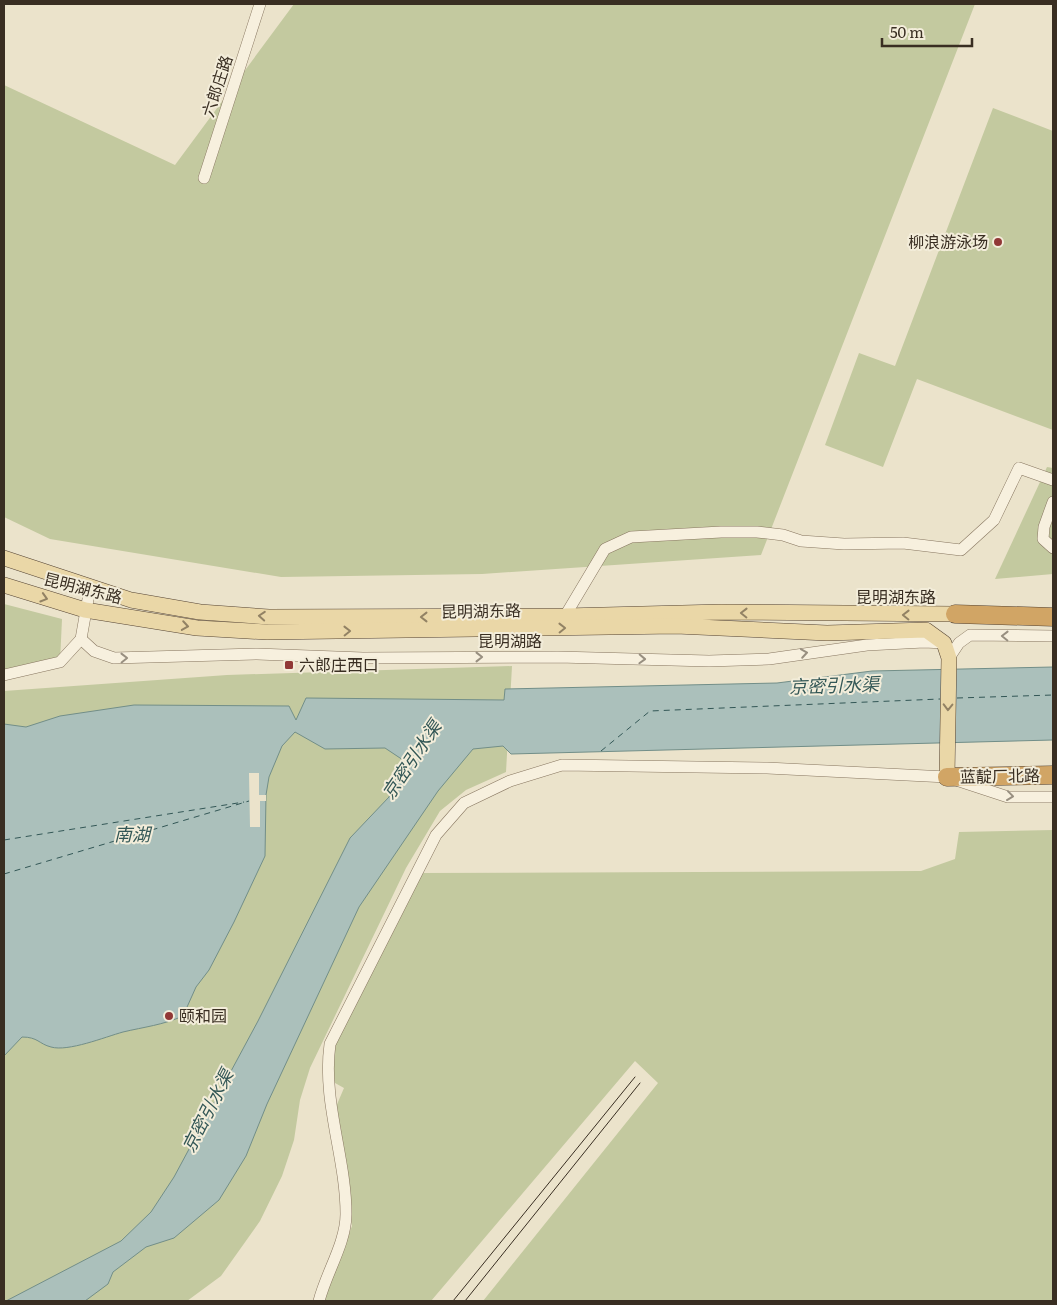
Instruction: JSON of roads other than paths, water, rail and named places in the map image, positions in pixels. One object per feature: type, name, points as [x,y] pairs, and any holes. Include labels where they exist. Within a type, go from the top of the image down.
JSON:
[{"type":"highway","points":[[955,614],[1053,617]]},
{"type":"highway","name":"蓝靛厂北路","points":[[947,777],[1053,775]]},
{"type":"main road","name":"昆明湖东路","points":[[4,558],[131,600],[200,612],[269,617],[566,616],[722,612],[955,614]]},
{"type":"main road","name":"昆明湖东路","points":[[4,585],[85,610],[197,628],[267,632],[676,626],[827,633],[926,630],[944,643]]},
{"type":"main road","points":[[944,643],[949,658],[947,777]]},
{"type":"street","name":"六郎庄路","points":[[204,178],[260,4]]},
{"type":"street","points":[[566,616],[605,549],[631,537],[757,532],[783,535],[802,542],[844,544],[903,543],[960,550],[994,520],[1019,468],[1053,480]]},
{"type":"street","points":[[1053,502],[1044,527],[1043,539],[1053,548]]},
{"type":"street","points":[[4,675],[60,662],[81,639],[90,588]]},
{"type":"street","points":[[949,658],[959,643],[970,635],[1053,636]]},
{"type":"street","name":"昆明湖路","points":[[81,639],[94,651],[114,658],[257,654],[363,658],[558,657],[709,661],[769,659],[867,645],[924,642],[944,643]]},
{"type":"street","points":[[319,1301],[346,1217],[345,1192],[329,1093],[327,1066],[330,1044],[436,835],[464,802],[510,781],[562,765],[767,768],[947,777],[1008,797],[1053,797]]},
{"type":"water","points":[[1053,667],[1053,740],[511,754],[503,746],[473,749],[438,791],[359,907],[267,1104],[246,1156],[219,1200],[174,1238],[146,1247],[113,1272],[108,1284],[85,1301],[6,1301],[121,1241],[151,1212],[174,1177],[258,1021],[350,838],[389,797],[403,760],[385,748],[325,749],[295,732],[282,746],[269,777],[266,795],[265,856],[234,922],[209,970],[196,987],[183,1016],[161,1024],[67,1047],[51,1047],[35,1039],[22,1037],[4,1056],[4,724],[26,727],[60,716],[134,705],[289,706],[296,720],[306,698],[504,700],[505,689],[777,683],[872,671]]},
{"type":"tram line","points":[[453,1301],[635,1077]]},
{"type":"tram line","points":[[465,1301],[640,1083]]},
{"type":"place","name":"柳浪游泳场","points":[[998,242]]},
{"type":"place","name":"六郎庄西口","points":[[289,665]]},
{"type":"place","name":"颐和园","points":[[169,1016]]},
{"type":"water label","name":"京密引水渠","points":[[834,686]]},
{"type":"water label","name":"京密引水渠","points":[[412,760]]},
{"type":"water label","name":"南湖","points":[[132,835]]},
{"type":"water label","name":"京密引水渠","points":[[208,1111]]}]
